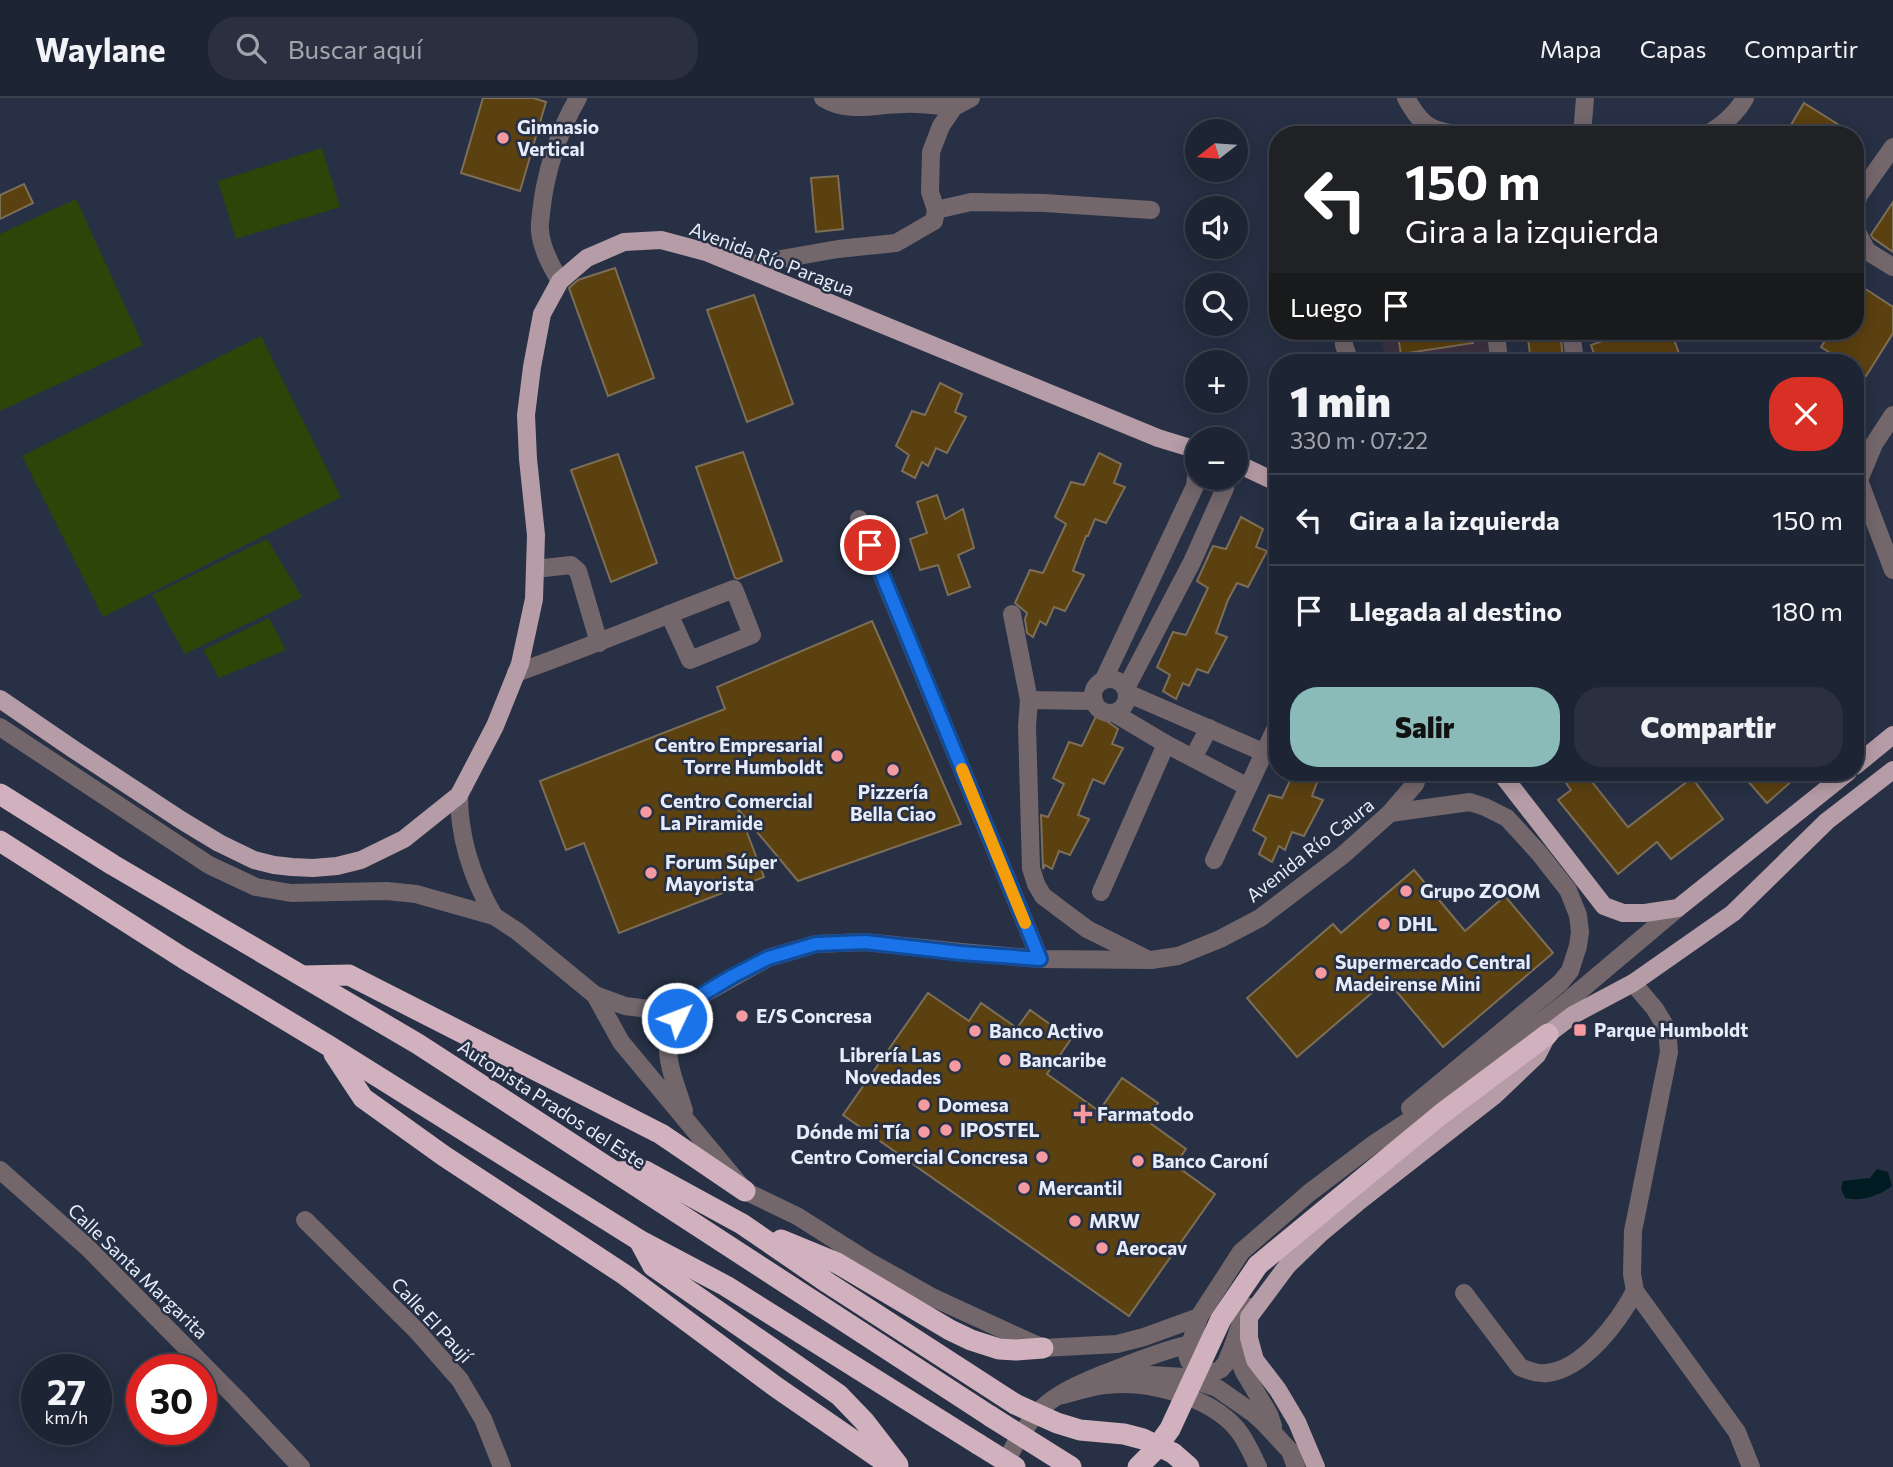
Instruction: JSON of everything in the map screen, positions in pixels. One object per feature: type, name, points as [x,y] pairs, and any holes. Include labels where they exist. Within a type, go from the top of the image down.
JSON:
[{"type":"highway","name":"Autopista Prados del Este","points":[[3,794],[113,864],[418,1044],[1071,1467]]},
{"type":"highway","points":[[0,841],[183,958],[639,1240],[726,1286],[1015,1467]]},
{"type":"highway","points":[[303,976],[349,975],[661,1134],[749,1192]]},
{"type":"highway","points":[[1138,1467],[1170,1430],[1221,1319],[1258,1265],[1440,1115],[1548,1034]]},
{"type":"highway","points":[[329,1046],[363,1098],[444,1156],[625,1275],[776,1387],[892,1467]]},
{"type":"highway","points":[[616,1172],[645,1171],[741,1224],[1014,1404],[1080,1430],[1124,1434],[1143,1439],[1181,1460]]},
{"type":"highway","points":[[741,1224],[837,1263],[971,1340],[999,1349],[1043,1348]]},
{"type":"highway","points":[[639,1240],[653,1266],[839,1395],[864,1421],[900,1467]]},
{"type":"main road","name":"Avenida Río Paragua","points":[[459,795],[495,726],[516,673],[534,599],[536,535],[526,415],[542,314],[560,281],[587,258],[624,242],[661,240],[706,252],[1158,438],[1185,446]]},
{"type":"main road","points":[[1248,468],[1269,478]]},
{"type":"main road","points":[[0,699],[73,750],[219,843],[254,860],[274,865],[313,868],[361,860],[404,839],[459,795]]},
{"type":"main road","points":[[1864,759],[1893,735]]},
{"type":"main road","points":[[1316,1467],[1297,1422],[1278,1390],[1255,1360],[1249,1338],[1249,1317],[1287,1266],[1321,1233],[1494,1096],[1537,1055],[1548,1034],[1573,1016],[1633,983],[1733,913],[1827,821],[1893,770]]},
{"type":"main road","points":[[1507,781],[1604,906],[1623,914],[1678,908],[1837,781]]},
{"type":"street","points":[[560,281],[549,262],[540,230],[543,198],[553,155],[567,117],[578,98]]},
{"type":"street","points":[[823,98],[844,107],[903,103],[954,107]]},
{"type":"street","points":[[741,266],[838,249],[896,243],[934,220],[936,210],[930,192],[931,152],[941,127],[954,107],[971,98]]},
{"type":"street","points":[[1406,98],[1427,126]]},
{"type":"street","points":[[1583,126],[1585,98]]},
{"type":"street","points":[[1718,126],[1745,98]]},
{"type":"street","points":[[1864,187],[1893,147]]},
{"type":"street","points":[[936,210],[971,202],[1044,203],[1151,210]]},
{"type":"street","points":[[1864,245],[1867,251],[1893,267]]},
{"type":"street","points":[[1864,463],[1893,415]]},
{"type":"street","points":[[1104,679],[1193,490]]},
{"type":"street","points":[[1114,713],[1122,709],[1126,701],[1126,690],[1192,562],[1224,490]]},
{"type":"street","points":[[1864,498],[1893,570]]},
{"type":"street","points":[[859,519],[1040,959]]},
{"type":"street","points":[[1164,552],[1192,562]]},
{"type":"street","points":[[535,569],[571,565],[578,571],[600,643]]},
{"type":"street","points":[[516,673],[600,643],[669,614],[734,589],[752,635],[690,660],[669,614]]},
{"type":"street","points":[[1012,614],[1029,700],[1027,726],[1031,868],[1036,884],[1043,896],[1087,929],[1150,960]]},
{"type":"street","points":[[1248,787],[1114,713],[1098,708],[1093,692],[1097,684],[1112,678],[1120,681],[1126,690],[1264,752]]},
{"type":"street","points":[[1029,700],[1094,701]]},
{"type":"street","points":[[0,727],[209,865],[256,887],[291,892],[387,891],[416,894],[494,916],[517,931],[595,995],[621,1042],[749,1192],[797,1216],[868,1261],[934,1298],[1043,1348],[1117,1345],[1199,1317]]},
{"type":"street","points":[[1193,758],[1209,728]]},
{"type":"street","points":[[1214,860],[1269,742]]},
{"type":"street","points":[[1101,892],[1166,744]]},
{"type":"street","points":[[1390,813],[1416,781]]},
{"type":"street","points":[[459,795],[468,863],[494,916]]},
{"type":"street","name":"Avenida Río Caura","points":[[595,995],[625,1006],[641,1008],[656,1009],[686,1004],[768,958],[816,944],[865,942],[1040,959],[1105,961],[1178,956],[1220,939],[1260,918],[1343,855],[1390,813],[1470,802],[1507,818],[1568,890],[1578,915],[1580,932],[1570,971],[1560,983],[1386,1128],[1375,1143]]},
{"type":"street","points":[[1270,1287],[1245,1311],[1226,1363],[1220,1369],[1203,1372],[1189,1361],[1187,1354],[1199,1317],[1241,1252],[1309,1193],[1375,1143],[1457,1089],[1678,908]]},
{"type":"street","points":[[1633,983],[1655,1009],[1667,1029],[1669,1052],[1633,1231],[1632,1274],[1635,1291],[1737,1432],[1751,1467]]},
{"type":"street","points":[[686,1004],[677,1018],[668,1043],[669,1058],[687,1121]]},
{"type":"street","name":"Calle Santa Margarita","points":[[0,1170],[88,1248],[301,1467]]},
{"type":"street","name":"Calle El Paují","points":[[305,1220],[417,1331],[460,1380],[483,1419],[502,1467]]},
{"type":"street","points":[[1464,1293],[1520,1367],[1532,1373],[1545,1373],[1572,1365],[1601,1339],[1624,1311],[1635,1291]]},
{"type":"street","points":[[1004,1467],[1031,1421],[1058,1396],[1074,1386],[1144,1357],[1190,1344]]},
{"type":"street","points":[[1233,1346],[1244,1373],[1269,1414],[1276,1436]]},
{"type":"street","points":[[1103,1374],[1184,1377],[1217,1388],[1253,1413],[1290,1451],[1296,1467]]},
{"type":"street","points":[[1058,1396],[1108,1384],[1168,1390],[1198,1401],[1227,1420],[1244,1439],[1258,1467]]},
{"type":"shaded area","points":[[1381,340],[1487,340],[1489,354],[1385,354]]},
{"type":"green space","points":[[322,148],[340,207],[236,239],[218,181]]},
{"type":"green space","points":[[76,199],[143,345],[0,411],[0,234]]},
{"type":"green space","points":[[261,336],[341,497],[103,617],[22,456]]},
{"type":"green space","points":[[267,539],[302,597],[185,654],[152,595]]},
{"type":"green space","points":[[269,618],[286,650],[219,678],[203,650]]},
{"type":"water","points":[[1877,1169],[1888,1172],[1892,1186],[1869,1197],[1845,1198],[1841,1188],[1843,1181],[1870,1178]]},
{"type":"building","name":"Gimnasio Vertical","points":[[483,98],[533,98],[546,102],[520,191],[461,173]]},
{"type":"building","points":[[1804,103],[1841,126],[1790,126]]},
{"type":"building","points":[[838,176],[843,229],[816,232],[811,178]]},
{"type":"building","points":[[24,184],[33,203],[0,219],[0,195]]},
{"type":"building","points":[[1893,202],[1893,252],[1871,235]]},
{"type":"building","points":[[615,268],[654,378],[608,396],[569,288],[578,280]]},
{"type":"building","points":[[1864,288],[1893,307],[1893,333],[1866,376],[1864,354],[1832,354],[1821,347],[1826,340],[1864,340]]},
{"type":"building","points":[[754,295],[793,404],[747,422],[707,310]]},
{"type":"building","points":[[1399,340],[1472,340],[1473,343],[1401,354]]},
{"type":"building","points":[[1528,340],[1561,340],[1563,354],[1530,354]]},
{"type":"building","points":[[1605,340],[1674,340],[1679,354],[1594,354],[1591,345]]},
{"type":"building","points":[[940,383],[962,394],[955,412],[966,417],[947,453],[936,448],[928,466],[922,462],[915,478],[902,471],[909,455],[896,446],[912,411],[925,415]]},
{"type":"building","points":[[743,452],[782,561],[738,579],[735,578],[696,467]]},
{"type":"building","points":[[1099,453],[1121,464],[1114,483],[1125,487],[1106,523],[1095,519],[1086,536],[1073,571],[1084,575],[1065,611],[1054,607],[1046,625],[1040,621],[1033,637],[1027,633],[1027,613],[1015,603],[1030,570],[1043,573],[1066,524],[1055,517],[1071,482],[1084,485]]},
{"type":"building","points":[[618,454],[657,563],[611,582],[571,470]]},
{"type":"building","points":[[937,495],[945,519],[963,509],[974,548],[958,555],[970,587],[948,595],[938,565],[920,570],[910,539],[927,533],[917,502]]},
{"type":"building","points":[[1241,517],[1263,529],[1256,547],[1267,551],[1248,587],[1237,583],[1228,600],[1216,633],[1227,637],[1208,673],[1197,669],[1189,686],[1183,683],[1176,699],[1163,691],[1170,675],[1157,667],[1173,632],[1186,635],[1208,588],[1197,581],[1213,546],[1226,549]]},
{"type":"building","points":[[872,621],[961,824],[798,881],[738,809],[764,877],[619,933],[584,843],[566,850],[540,781],[725,709],[717,687]]},
{"type":"building","points":[[1097,714],[1118,729],[1112,744],[1123,748],[1104,784],[1093,779],[1078,815],[1089,819],[1070,855],[1059,851],[1052,869],[1045,865],[1043,869],[1041,815],[1048,817],[1064,784],[1053,778],[1069,742],[1082,746]]},
{"type":"building","points":[[1290,781],[1318,781],[1312,796],[1323,800],[1304,836],[1292,832],[1285,850],[1279,846],[1272,862],[1259,854],[1266,838],[1253,830],[1269,795],[1282,798]]},
{"type":"building","points":[[1564,781],[1591,781],[1628,827],[1688,781],[1694,781],[1723,819],[1671,859],[1657,842],[1618,874],[1558,800],[1571,790]]},
{"type":"building","points":[[1748,781],[1792,781],[1767,803]]},
{"type":"building","points":[[1414,870],[1465,931],[1505,896],[1553,953],[1443,1047],[1387,980],[1297,1057],[1247,998],[1333,924],[1341,933]]},
{"type":"building","name":"Centro Comercial Concresa","points":[[928,993],[969,1021],[981,1003],[1017,1028],[1030,1010],[1071,1039],[1047,1074],[1099,1111],[1122,1078],[1158,1103],[1146,1120],[1186,1149],[1175,1165],[1215,1194],[1129,1316],[843,1115]]},
{"type":"slow traffic","points":[[962,769],[1025,923]]},
{"type":"place","name":"Gimnasio Vertical","points":[[503,138]]},
{"type":"place","name":"Centro Empresarial Torre Humboldt","points":[[837,756]]},
{"type":"place","name":"Pizzería Bella Ciao","points":[[893,770]]},
{"type":"place","name":"Centro Comercial La Piramide","points":[[646,812]]},
{"type":"place","name":"Forum Súper Mayorista","points":[[651,873]]},
{"type":"place","name":"Grupo ZOOM","points":[[1406,891]]},
{"type":"place","name":"DHL","points":[[1384,924]]},
{"type":"place","name":"Supermercado Central Madeirense Mini","points":[[1321,973]]},
{"type":"place","name":"E/S Concresa","points":[[742,1016]]},
{"type":"place","name":"Parque Humboldt","points":[[1580,1030]]},
{"type":"place","name":"Banco Activo","points":[[975,1031]]},
{"type":"place","name":"Bancaribe","points":[[1005,1060]]},
{"type":"place","name":"Librería Las Novedades","points":[[955,1066]]},
{"type":"place","name":"Domesa","points":[[924,1105]]},
{"type":"place","name":"Farmatodo","points":[[1083,1114]]},
{"type":"place","name":"IPOSTEL","points":[[946,1130]]},
{"type":"place","name":"Dónde mi Tía","points":[[924,1132]]},
{"type":"place","name":"Centro Comercial Concresa","points":[[1042,1157]]},
{"type":"place","name":"Banco Caroní","points":[[1138,1161]]},
{"type":"place","name":"Mercantil","points":[[1024,1188]]},
{"type":"place","name":"MRW","points":[[1075,1221]]},
{"type":"place","name":"Aerocav","points":[[1102,1248]]},
{"type":"route","points":[[677,1018],[686,1004],[733,976],[768,958],[816,944],[865,942],[1040,959],[870,545]]}]
